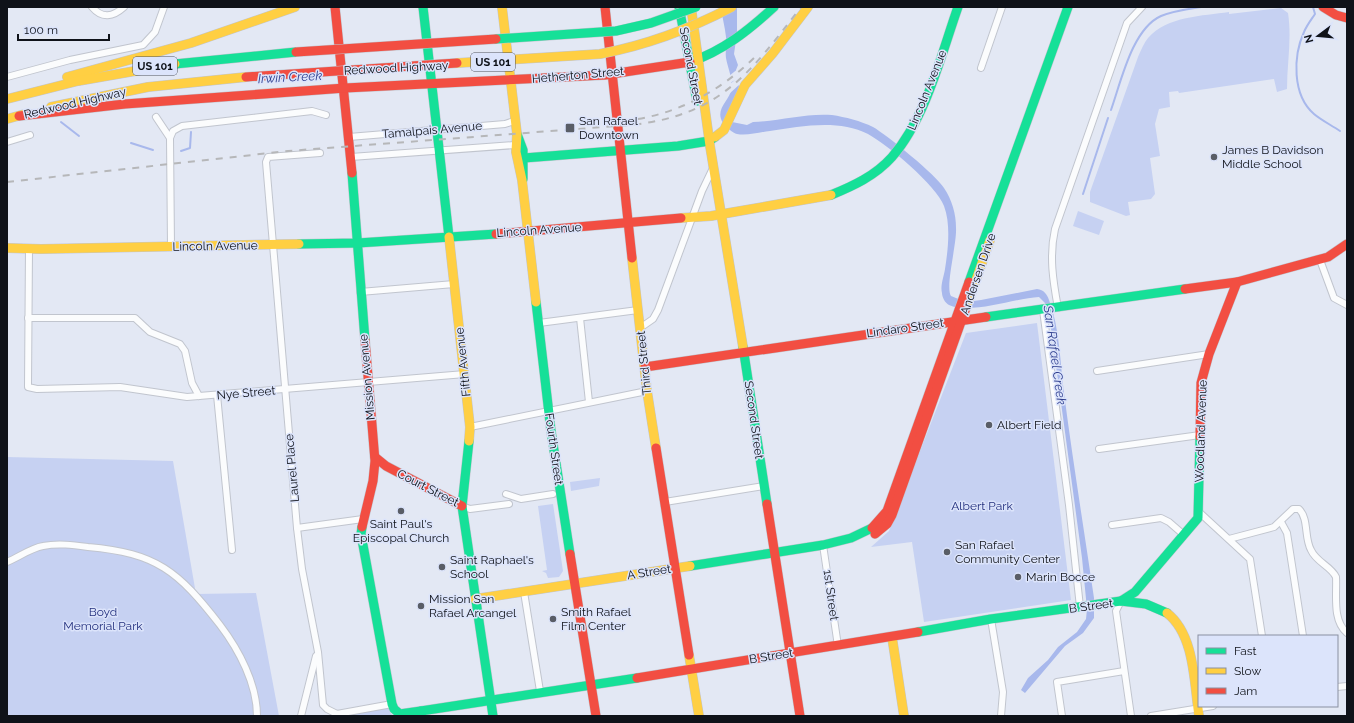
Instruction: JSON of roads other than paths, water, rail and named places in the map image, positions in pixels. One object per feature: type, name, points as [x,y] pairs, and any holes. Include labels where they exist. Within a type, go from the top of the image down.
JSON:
[{"type":"main road","points":[[18,96],[82,72],[191,43],[295,7]]},
{"type":"main road","name":"Mission Avenue","points":[[335,7],[345,88],[358,243],[367,383],[375,457],[374,472],[361,534],[392,704]]},
{"type":"main road","name":"Fifth Avenue","points":[[423,7],[470,427],[462,506],[493,716]]},
{"type":"main road","name":"Fourth Street","points":[[502,7],[514,121],[517,134],[522,141],[524,158],[522,180]]},
{"type":"main road","name":"Third Street","points":[[605,7],[611,74],[647,391],[699,716]]},
{"type":"main road","name":"Second Street","points":[[679,7],[694,61]]},
{"type":"main road","name":"Second Street","points":[[691,7],[698,108],[707,124],[744,351],[800,716]]},
{"type":"main road","name":"Redwood Highway","points":[[7,99],[96,77],[148,67],[227,57],[616,31],[651,23],[696,7]]},
{"type":"main road","name":"Redwood Highway","points":[[7,119],[122,91],[201,80],[573,57],[600,54],[626,49],[664,38],[699,24],[732,7]]},
{"type":"main road","name":"Hetherton Street","points":[[19,116],[125,104],[345,88],[611,74],[694,61],[721,48],[774,7]]},
{"type":"main road","points":[[524,158],[678,146],[709,141],[724,130],[746,85],[773,53],[808,7]]},
{"type":"main road","name":"Lincoln Avenue","points":[[7,248],[171,247],[358,243],[692,218],[811,200],[834,194],[864,180],[891,158],[902,146],[920,113],[958,7]]},
{"type":"main road","name":"Andersen Drive","points":[[965,310],[972,284],[1068,7]]},
{"type":"main road","name":"Andersen Drive","points":[[873,532],[886,511],[946,343],[965,310],[970,298],[972,284],[1072,7]]},
{"type":"main road","points":[[1323,7],[1336,16],[1347,18]]},
{"type":"main road","name":"Fourth Street","points":[[517,134],[515,145],[522,180],[548,411],[596,716]]},
{"type":"main road","points":[[1237,282],[1328,258],[1347,244]]},
{"type":"main road","name":"Lindaro Street","points":[[645,367],[744,351],[1237,282]]},
{"type":"main road","name":"Woodland Avenue","points":[[1121,601],[1134,592],[1197,520],[1199,512],[1200,392],[1209,354],[1237,282]]},
{"type":"main road","points":[[965,310],[984,317]]},
{"type":"main road","name":"Andersen Drive","points":[[873,532],[887,524],[892,515],[958,321]]},
{"type":"main road","points":[[931,325],[944,333],[946,343]]},
{"type":"main road","name":"Court Street","points":[[375,457],[386,466],[462,506]]},
{"type":"main road","name":"A Street","points":[[476,599],[823,545],[849,543],[873,532]]},
{"type":"main road","name":"B Street","points":[[421,713],[540,691],[790,654],[991,620],[1121,601],[1138,601],[1162,609],[1180,625],[1189,654],[1198,712]]},
{"type":"main road","points":[[892,637],[904,716]]},
{"type":"main road","points":[[392,704],[394,709],[400,714],[421,713]]},
{"type":"street","points":[[92,7],[97,13],[106,16],[117,13],[124,7]]},
{"type":"street","points":[[7,76],[70,60],[143,45],[155,32],[164,7]]},
{"type":"street","points":[[981,68],[1002,7]]},
{"type":"street","points":[[1080,608],[1050,309],[1052,275],[1051,251],[1055,229],[1127,23],[1142,7]]},
{"type":"street","points":[[171,247],[170,138],[172,131],[182,126],[312,111],[326,115]]},
{"type":"street","points":[[156,117],[170,138]]},
{"type":"street","name":"Tamalpais Avenue","points":[[349,137],[505,124],[514,121]]},
{"type":"street","points":[[7,142],[30,136]]},
{"type":"street","name":"Tamalpais Avenue","points":[[351,157],[515,145]]},
{"type":"street","name":"Laurel Place","points":[[320,152],[268,157],[266,162],[297,528],[302,569],[318,652],[321,697],[327,709],[337,714],[392,704]]},
{"type":"street","points":[[640,328],[653,319],[658,310],[702,191],[713,168]]},
{"type":"street","points":[[29,248],[28,318],[135,318],[150,332],[180,344],[185,351],[192,383],[199,396]]},
{"type":"street","points":[[1320,260],[1334,298],[1347,305]]},
{"type":"street","points":[[360,292],[454,284]]},
{"type":"street","points":[[539,323],[638,310]]},
{"type":"street","name":"Nye Street","points":[[28,318],[28,387],[37,389],[120,388],[187,397],[465,374]]},
{"type":"street","points":[[580,318],[589,402]]},
{"type":"street","points":[[1098,371],[1209,354]]},
{"type":"street","points":[[470,427],[647,391]]},
{"type":"street","points":[[217,395],[232,550]]},
{"type":"street","points":[[1099,449],[1200,436]]},
{"type":"street","points":[[665,502],[764,486]]},
{"type":"street","points":[[506,494],[521,499],[553,494]]},
{"type":"street","name":"Court Street","points":[[462,506],[470,509],[509,504]]},
{"type":"street","points":[[1229,539],[1268,530],[1282,522],[1292,509],[1299,509],[1310,550],[1318,560],[1335,573],[1336,608],[1341,624],[1347,633]]},
{"type":"street","points":[[1199,512],[1250,559],[1262,635]]},
{"type":"street","points":[[1112,525],[1161,518],[1169,522],[1184,535]]},
{"type":"street","points":[[297,528],[363,519]]},
{"type":"street","points":[[1282,522],[1287,533],[1304,635]]},
{"type":"street","points":[[7,562],[41,546],[56,544],[118,550],[146,558],[160,565],[176,576],[196,594],[237,650],[252,688],[257,716]]},
{"type":"street","name":"1st Street","points":[[823,545],[838,646]]},
{"type":"street","points":[[524,592],[540,691]]},
{"type":"street","points":[[1121,601],[1116,611],[1131,716]]},
{"type":"street","points":[[991,620],[1003,692],[1001,716]]},
{"type":"street","points":[[300,716],[318,652]]},
{"type":"street","points":[[1062,716],[1057,682],[1124,671]]},
{"type":"street","points":[[1151,716],[1198,712],[1210,707]]},
{"type":"water","name":"San Rafael Creek","points":[[721,7],[737,7],[737,33],[734,54],[738,65],[736,70],[739,87],[733,103],[732,122],[747,125],[753,122],[802,116],[832,115],[873,127],[900,146],[932,174],[944,188],[949,197],[954,212],[956,228],[949,284],[951,296],[966,302],[1037,289],[1043,291],[1048,298],[1053,311],[1058,334],[1067,419],[1094,598],[1094,618],[1083,633],[1065,646],[1025,693],[1021,690],[1028,678],[1048,660],[1058,647],[1077,632],[1086,619],[1087,609],[1082,558],[1050,321],[1045,303],[1039,297],[969,308],[958,308],[946,303],[943,298],[942,290],[948,245],[948,221],[944,206],[932,187],[922,177],[899,156],[868,134],[845,126],[832,125],[794,127],[745,135],[735,133],[728,128],[723,123],[720,113],[731,90],[731,78],[726,58],[726,37]]},
{"type":"waterway","points":[[1111,110],[1129,57],[1142,32],[1161,16],[1176,11],[1201,7]]},
{"type":"waterway","points":[[1313,7],[1315,14],[1304,32],[1298,52],[1298,86],[1307,106],[1314,114],[1340,131]]},
{"type":"waterway","points":[[1083,194],[1108,118]]},
{"type":"waterway","name":"Irwin Creek","points":[[61,122],[79,136]]},
{"type":"waterway","name":"Irwin Creek","points":[[181,151],[190,148],[191,132]]},
{"type":"waterway","name":"Irwin Creek","points":[[131,143],[153,150]]},
{"type":"railway","points":[[7,182],[288,151],[630,125],[661,120],[688,112],[710,101],[730,87],[748,71],[765,52],[801,7]]},
{"type":"railway","points":[[638,119],[687,104],[717,88],[757,55]]},
{"type":"place","name":"San Rafael Downtown","points":[[570,128]]},
{"type":"place","name":"James B Davidson Middle School","points":[[1214,157]]},
{"type":"place","name":"Albert Field","points":[[989,425]]},
{"type":"place","name":"Saint Paul's Episcopal Church","points":[[401,511]]},
{"type":"place","name":"San Rafael Community Center","points":[[947,552]]},
{"type":"place","name":"Saint Raphael's School","points":[[442,567]]},
{"type":"place","name":"Marin Bocce","points":[[1018,577]]},
{"type":"place","name":"Mission San Rafael Arcangel","points":[[421,606]]},
{"type":"place","name":"Smith Rafael Film Center","points":[[553,619]]},
{"type":"park label","name":"Albert Park","points":[[982,506]]},
{"type":"park label","name":"Boyd Memorial Park","points":[[103,619]]}]
